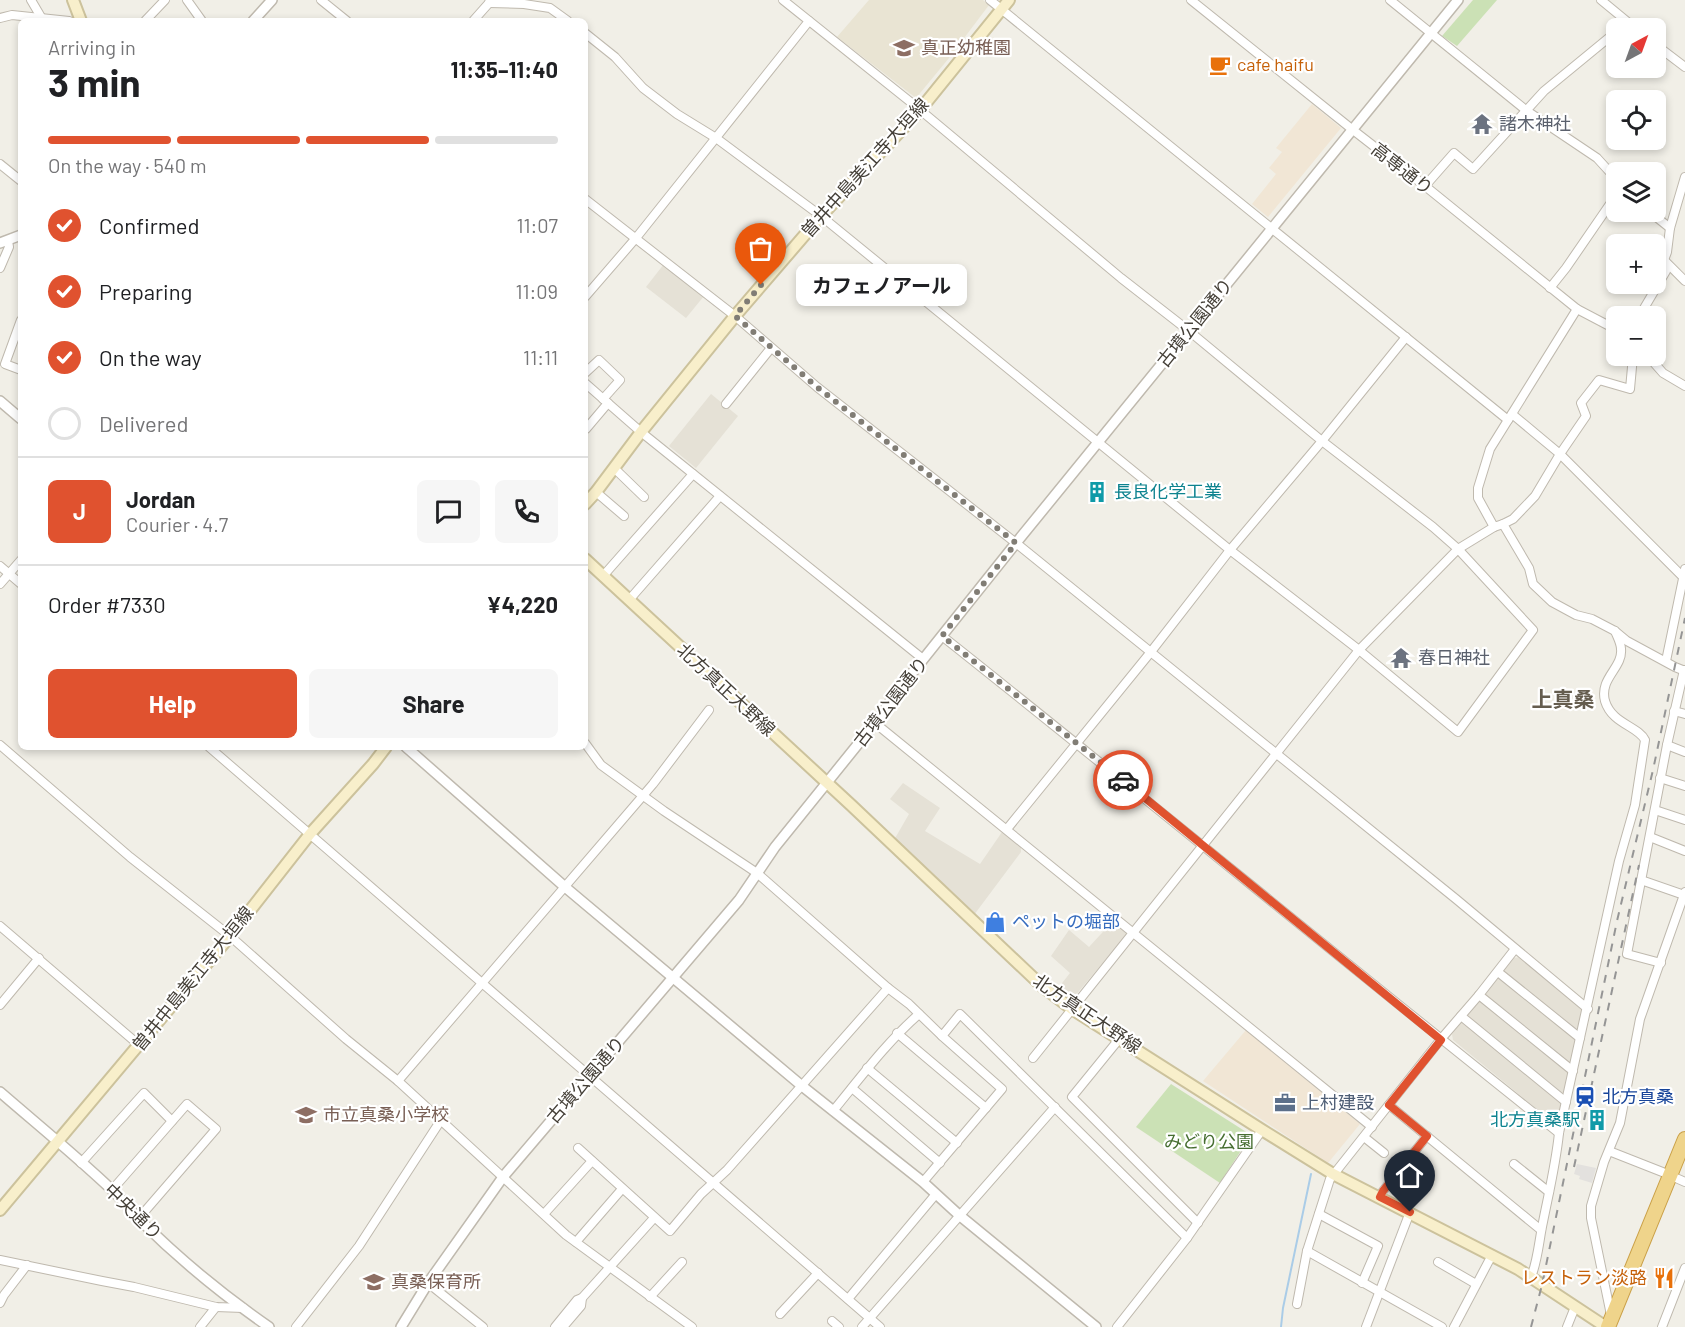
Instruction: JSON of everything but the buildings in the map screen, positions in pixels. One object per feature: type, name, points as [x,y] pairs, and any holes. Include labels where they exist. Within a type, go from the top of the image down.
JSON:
[{"type":"highway","points":[[1677,1179],[1685,1139]]},
{"type":"highway","points":[[1611,1325],[1685,1157]]},
{"type":"main road","points":[[73,0],[80,18]]},
{"type":"main road","name":"曽井中島美江寺大垣線","points":[[588,501],[735,316],[821,216],[920,110],[1009,0]]},
{"type":"main road","name":"北方真正大野線","points":[[588,562],[827,783],[1021,968],[1072,1009],[1333,1174],[1492,1255],[1531,1277],[1575,1307],[1611,1325]]},
{"type":"main road","name":"曽井中島美江寺大垣線","points":[[0,1210],[230,936],[310,834],[384,750]]},
{"type":"street","points":[[31,0],[41,17]]},
{"type":"street","points":[[148,18],[165,0]]},
{"type":"street","points":[[187,0],[199,18]]},
{"type":"street","points":[[256,18],[272,0]]},
{"type":"street","points":[[321,0],[343,18]]},
{"type":"street","points":[[588,35],[615,57],[643,88],[677,114],[716,138],[821,216],[1230,550],[1359,650],[1458,732],[1533,630],[1458,549],[1432,527],[1090,253],[920,110],[783,0]]},
{"type":"street","points":[[990,0],[1406,337],[1560,453],[1684,573],[1666,662]]},
{"type":"street","name":"高専通り","points":[[1191,0],[1550,288],[1577,309],[1606,324]]},
{"type":"street","points":[[1390,0],[1527,111],[1597,158],[1606,168]]},
{"type":"street","name":"古墳公園通り","points":[[401,1327],[428,1283],[503,1177],[739,900],[775,848],[923,659],[1458,0]]},
{"type":"street","points":[[1601,0],[1617,18]]},
{"type":"street","points":[[476,18],[490,2],[552,4],[565,18]]},
{"type":"street","points":[[1,16],[48,18]]},
{"type":"street","points":[[588,294],[636,238],[809,21]]},
{"type":"street","points":[[1425,186],[1454,153],[1473,169],[1544,91],[1606,41]]},
{"type":"street","points":[[1666,53],[1685,67]]},
{"type":"street","points":[[0,164],[18,179]]},
{"type":"street","points":[[1666,255],[1670,228],[1685,177]]},
{"type":"street","points":[[588,201],[735,316],[817,387],[1016,543],[1588,1009]]},
{"type":"street","points":[[1550,288],[1606,210]]},
{"type":"street","points":[[1662,222],[1670,228]]},
{"type":"street","points":[[0,268],[13,240]]},
{"type":"street","points":[[1666,262],[1685,281]]},
{"type":"street","points":[[1494,527],[1478,498],[1478,488],[1490,449],[1577,309]]},
{"type":"street","points":[[1007,829],[1150,653],[1230,550],[1406,337]]},
{"type":"street","points":[[17,345],[5,364],[18,369]]},
{"type":"street","points":[[726,404],[771,348]]},
{"type":"street","points":[[588,370],[599,360],[620,380],[588,426]]},
{"type":"street","points":[[1034,1058],[1359,650],[1458,549],[1494,527],[1513,519],[1535,496],[1560,453],[1586,416],[1581,403],[1599,380],[1630,389],[1632,366]]},
{"type":"street","points":[[1657,366],[1663,373],[1685,387]]},
{"type":"street","points":[[588,386],[641,432],[923,659]]},
{"type":"street","points":[[0,401],[18,416]]},
{"type":"street","points":[[614,468],[644,497]]},
{"type":"street","points":[[603,576],[693,474]]},
{"type":"street","points":[[596,492],[624,516]]},
{"type":"street","points":[[628,600],[720,496]]},
{"type":"street","points":[[1503,525],[1529,568],[1533,584],[1552,602],[1615,631],[1627,641],[1684,671],[1660,778],[1627,954],[1661,963]]},
{"type":"street","points":[[0,584],[18,563]]},
{"type":"street","points":[[0,566],[18,581]]},
{"type":"street","points":[[1531,1277],[1557,1156],[1559,1132],[1619,861],[1635,805],[1645,740],[1616,718],[1606,704],[1603,689],[1618,663],[1622,650],[1615,631]]},
{"type":"street","points":[[942,636],[1076,742],[1441,1040],[1559,1132]]},
{"type":"street","points":[[398,1081],[566,887],[642,796],[709,710]]},
{"type":"street","points":[[1674,711],[1685,714]]},
{"type":"street","points":[[875,723],[1372,1127]]},
{"type":"street","points":[[0,745],[130,857],[230,936],[346,1039],[398,1081],[576,1242],[692,1327]]},
{"type":"street","points":[[1667,745],[1685,752]]},
{"type":"street","points":[[588,747],[601,765],[642,796],[757,873],[1002,1089],[923,1182]]},
{"type":"street","points":[[213,750],[880,1327]]},
{"type":"street","points":[[409,750],[566,887],[802,1086],[923,1182],[959,1215],[1096,1327]]},
{"type":"street","points":[[1660,778],[1685,786]]},
{"type":"street","points":[[1655,810],[1685,820]]},
{"type":"street","points":[[1650,837],[1685,851]]},
{"type":"street","points":[[1611,1325],[1591,1218],[1591,1206],[1620,1123],[1640,1019],[1682,909],[1684,894],[1641,880]]},
{"type":"street","points":[[0,926],[139,1045]]},
{"type":"street","points":[[1297,1304],[1307,1251],[1333,1174],[1515,949]]},
{"type":"street","points":[[0,1005],[39,958]]},
{"type":"street","points":[[1498,972],[1580,1038]]},
{"type":"street","points":[[578,1148],[670,1231],[888,988]]},
{"type":"street","points":[[1479,995],[1573,1071]]},
{"type":"street","points":[[833,1111],[897,1033],[919,1014]]},
{"type":"street","points":[[942,1036],[960,1014],[1188,1238]]},
{"type":"street","points":[[1461,1016],[1566,1101]]},
{"type":"street","points":[[897,1033],[986,1108]]},
{"type":"street","points":[[1120,1038],[1072,1097],[1198,1223]]},
{"type":"street","points":[[867,1068],[957,1143]]},
{"type":"street","points":[[852,1088],[940,1163]]},
{"type":"street","name":"中央通り","points":[[0,1092],[112,1190],[208,1282],[269,1327]]},
{"type":"street","points":[[81,1163],[144,1092],[172,1121]]},
{"type":"street","points":[[112,1190],[188,1104],[216,1129],[139,1218]]},
{"type":"street","points":[[1389,1105],[1541,1230]]},
{"type":"street","points":[[862,1327],[1055,1107]]},
{"type":"street","points":[[296,1327],[359,1246],[441,1120]]},
{"type":"street","points":[[1117,1327],[1188,1238],[1262,1130]]},
{"type":"street","points":[[1380,1197],[1427,1136]]},
{"type":"street","points":[[1364,1137],[1384,1153]]},
{"type":"street","points":[[1609,1151],[1677,1179]]},
{"type":"street","points":[[544,1214],[592,1161]]},
{"type":"street","points":[[1514,1164],[1549,1192]]},
{"type":"street","points":[[576,1242],[622,1189]]},
{"type":"street","points":[[848,1299],[936,1194]]},
{"type":"street","points":[[1366,1327],[1410,1212]]},
{"type":"street","points":[[1319,1214],[1378,1246],[1362,1283]]},
{"type":"street","points":[[555,1327],[577,1300],[582,1298],[654,1218]]},
{"type":"street","points":[[1307,1251],[1442,1327]]},
{"type":"street","points":[[1454,1327],[1492,1255]]},
{"type":"street","points":[[0,1260],[216,1306],[243,1308]]},
{"type":"street","points":[[650,1297],[682,1262]]},
{"type":"street","points":[[1438,1262],[1476,1284]]},
{"type":"street","points":[[0,1303],[27,1266]]},
{"type":"street","points":[[1662,1327],[1685,1268]]},
{"type":"street","points":[[780,1314],[818,1273]]},
{"type":"street","points":[[428,1283],[483,1327]]},
{"type":"street","points":[[563,1327],[581,1306],[582,1298]]},
{"type":"street","points":[[200,1327],[216,1306]]},
{"type":"street","points":[[1567,1327],[1575,1307]]},
{"type":"shaded area","name":"真正幼稚園","points":[[869,0],[983,0],[989,5],[916,98],[837,37]]},
{"type":"shaded area","points":[[1312,104],[1341,128],[1268,217],[1252,204],[1276,174],[1269,168],[1282,152],[1276,148]]},
{"type":"shaded area","points":[[664,264],[704,296],[686,318],[646,287]]},
{"type":"shaded area","points":[[711,394],[738,416],[696,468],[669,446]]},
{"type":"shaded area","points":[[903,783],[940,808],[925,831],[980,864],[1002,832],[1021,847],[1021,852],[974,915],[894,840],[909,814],[890,799]]},
{"type":"shaded area","points":[[1113,921],[1127,934],[1074,997],[1059,987],[1070,973],[1051,956],[1069,930],[1089,947]]},
{"type":"shaded area","points":[[1520,957],[1580,1006],[1583,1011],[1558,1119],[1551,1121],[1453,1040],[1452,1034],[1514,958]]},
{"type":"shaded area","name":"上村建設","points":[[1246,1030],[1360,1124],[1328,1163],[1203,1081]]},
{"type":"shaded area","points":[[1577,1164],[1596,1168],[1592,1183],[1579,1179],[1580,1176],[1574,1174]]},
{"type":"green space","points":[[1473,0],[1497,0],[1457,46],[1442,36]]},
{"type":"green space","name":"みどり公園","points":[[1171,1084],[1251,1135],[1220,1183],[1136,1127]]},
{"type":"waterway","points":[[1281,1327],[1311,1174]]},
{"type":"railway","points":[[1531,1327],[1542,1285],[1617,921],[1653,770],[1685,618]]},
{"type":"railway","points":[[1574,1167],[1639,865]]},
{"type":"way so far","points":[[761,285],[735,316],[817,387],[1016,543],[942,636],[1123,780]]},
{"type":"place","name":"真正幼稚園","points":[[904,48]]},
{"type":"place","name":"cafe haifu","points":[[1220,65]]},
{"type":"place","name":"諸木神社","points":[[1482,124]]},
{"type":"place","name":"カフェノアール","points":[[761,285]]},
{"type":"place","name":"長良化学工業","points":[[1097,492]]},
{"type":"place","name":"春日神社","points":[[1401,658]]},
{"type":"place","name":"ペットの堀部","points":[[995,922]]},
{"type":"place","name":"北方真桑","points":[[1585,1097]]},
{"type":"place","name":"上村建設","points":[[1285,1103]]},
{"type":"place","name":"市立真桑小学校","points":[[306,1115]]},
{"type":"place","name":"北方真桑駅","points":[[1597,1120]]},
{"type":"place","name":"レストラン淡路","points":[[1664,1278]]},
{"type":"place","name":"真桑保育所","points":[[374,1282]]},
{"type":"district","name":"上真桑","points":[[1563,700]]},
{"type":"route","points":[[1123,780],[1441,1040],[1389,1105],[1427,1136],[1380,1197],[1410,1212]]}]
